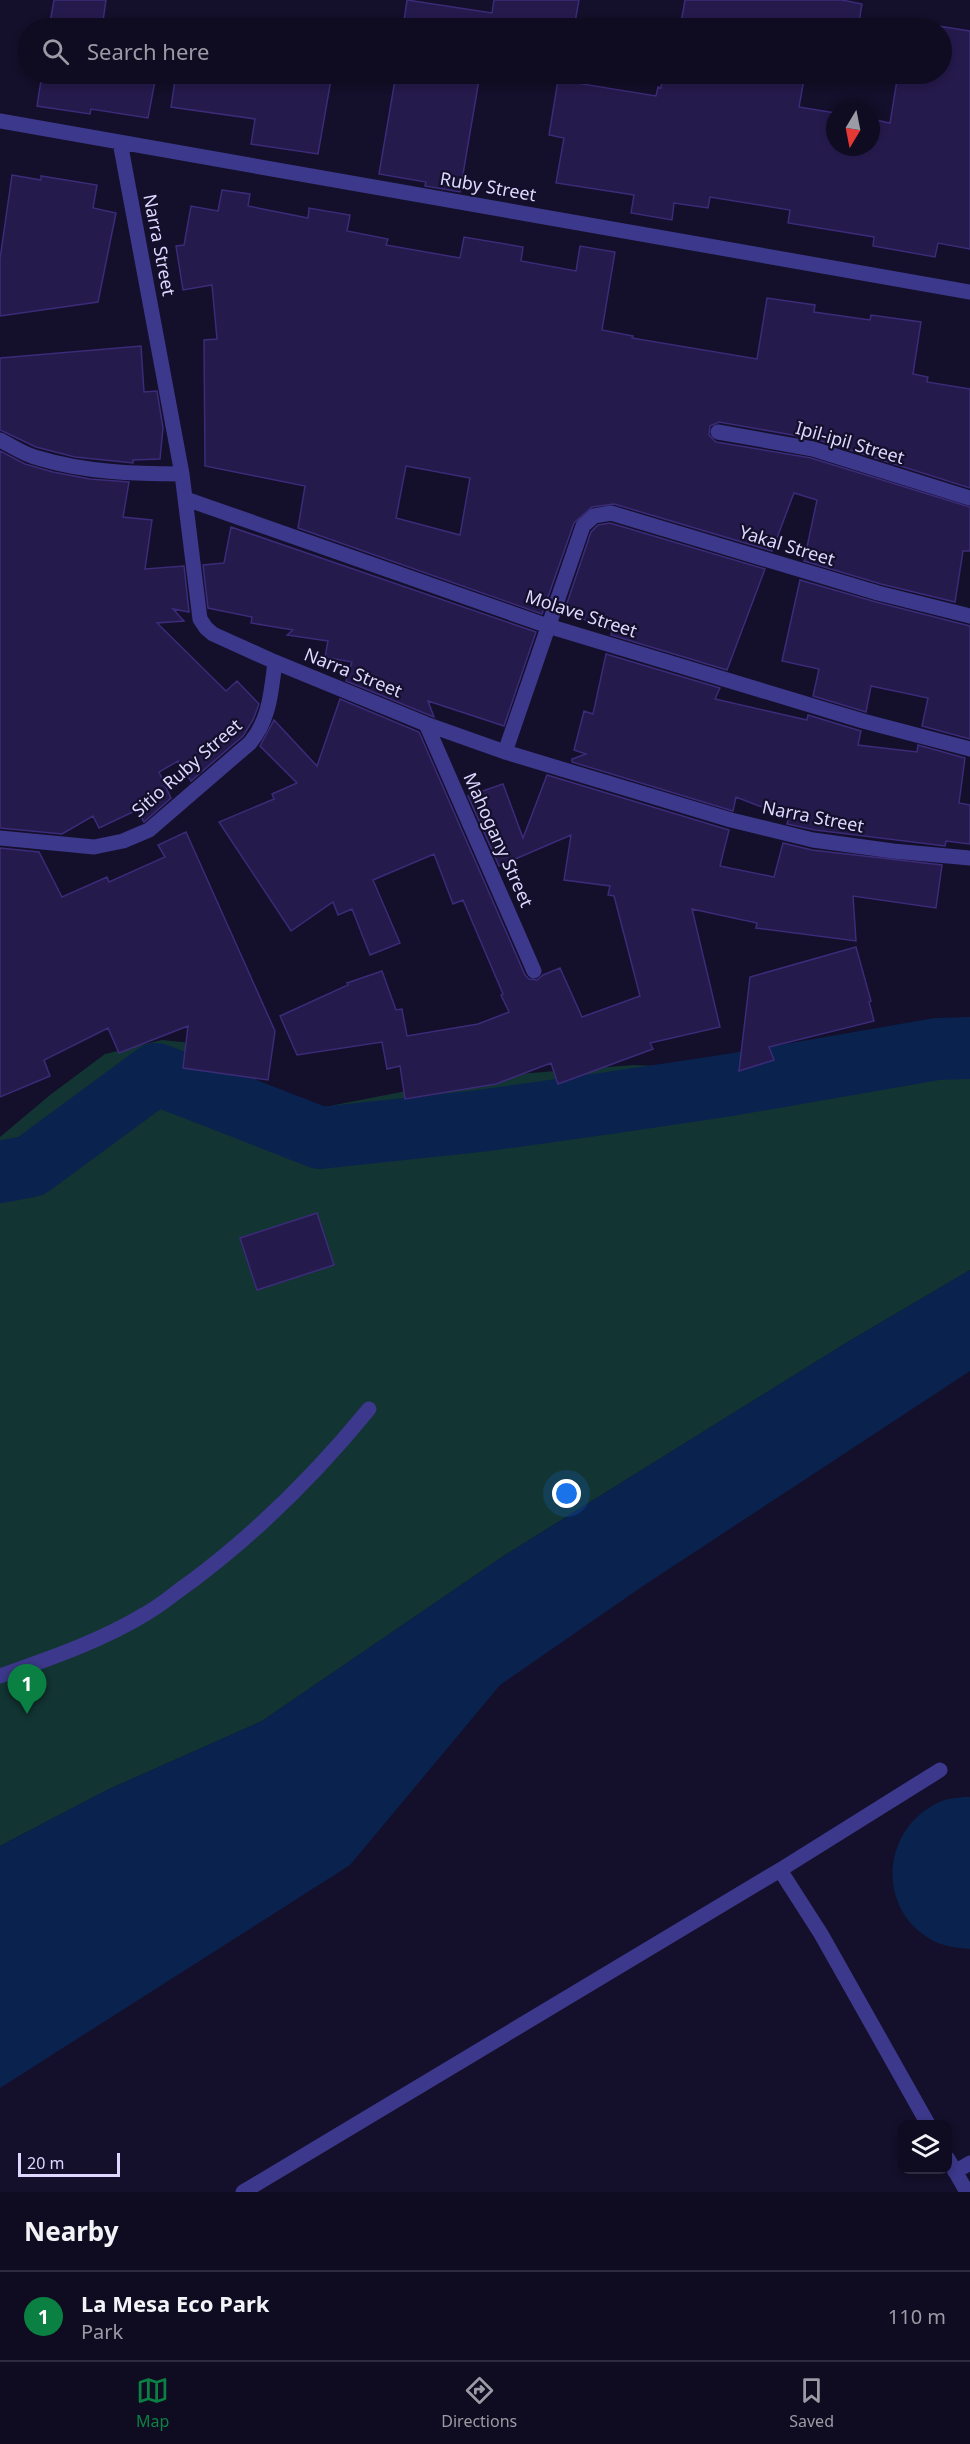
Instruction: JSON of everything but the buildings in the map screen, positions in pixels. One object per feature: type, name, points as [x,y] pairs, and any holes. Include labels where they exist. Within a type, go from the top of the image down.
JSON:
[{"type":"street","name":"Ruby Street","points":[[0,121],[970,292]]},
{"type":"street","name":"Narra Street","points":[[120,142],[182,474],[200,619],[213,634],[426,724],[505,752],[730,820],[813,840],[893,851],[970,858]]},
{"type":"street","name":"Ipil-ipil Street","points":[[718,432],[813,449],[970,498]]},
{"type":"street","points":[[0,440],[36,458],[86,469],[141,474],[182,474]]},
{"type":"street","name":"Molave Street","points":[[186,500],[548,626],[863,721],[970,749]]},
{"type":"street","name":"Yakal Street","points":[[548,626],[583,526],[594,516],[611,513],[878,593],[970,616]]},
{"type":"street","points":[[505,752],[548,626]]},
{"type":"street","name":"Sitio Ruby Street","points":[[0,838],[94,847],[123,841],[149,830],[250,743],[261,729],[271,698],[275,662]]},
{"type":"street","name":"Mahogany Street","points":[[426,724],[534,971]]},
{"type":"street","points":[[0,1676],[72,1651],[148,1613],[228,1554],[283,1505],[329,1458],[369,1409]]},
{"type":"street","points":[[243,2192],[780,1870],[940,1770]]},
{"type":"street","points":[[780,1870],[821,1935],[926,2120]]},
{"type":"street","points":[[952,2165],[970,2163]]},
{"type":"street","points":[[952,2167],[967,2192]]},
{"type":"green space","points":[[970,1039],[970,1270],[846,1343],[505,1555],[262,1721],[107,1790],[0,1846],[0,1137],[50,1095],[105,1054],[162,1040],[242,1048],[273,1117],[478,1077],[634,1065],[726,1069]]},
{"type":"water","points":[[970,1270],[970,1371],[643,1586],[500,1685],[350,1865],[0,2088],[0,1846],[107,1790],[262,1721],[505,1555],[846,1343]]},
{"type":"water","points":[[970,1797],[970,1949],[949,1946],[930,1939],[912,1925],[900,1907],[894,1887],[893,1867],[898,1847],[907,1828],[922,1812],[945,1800]]},
{"type":"waterway","points":[[0,1172],[31,1166],[156,1074],[320,1138],[480,1121],[730,1085],[937,1049],[970,1048]]},
{"type":"place","name":"La Mesa Eco Park","points":[[27,1714]]}]
